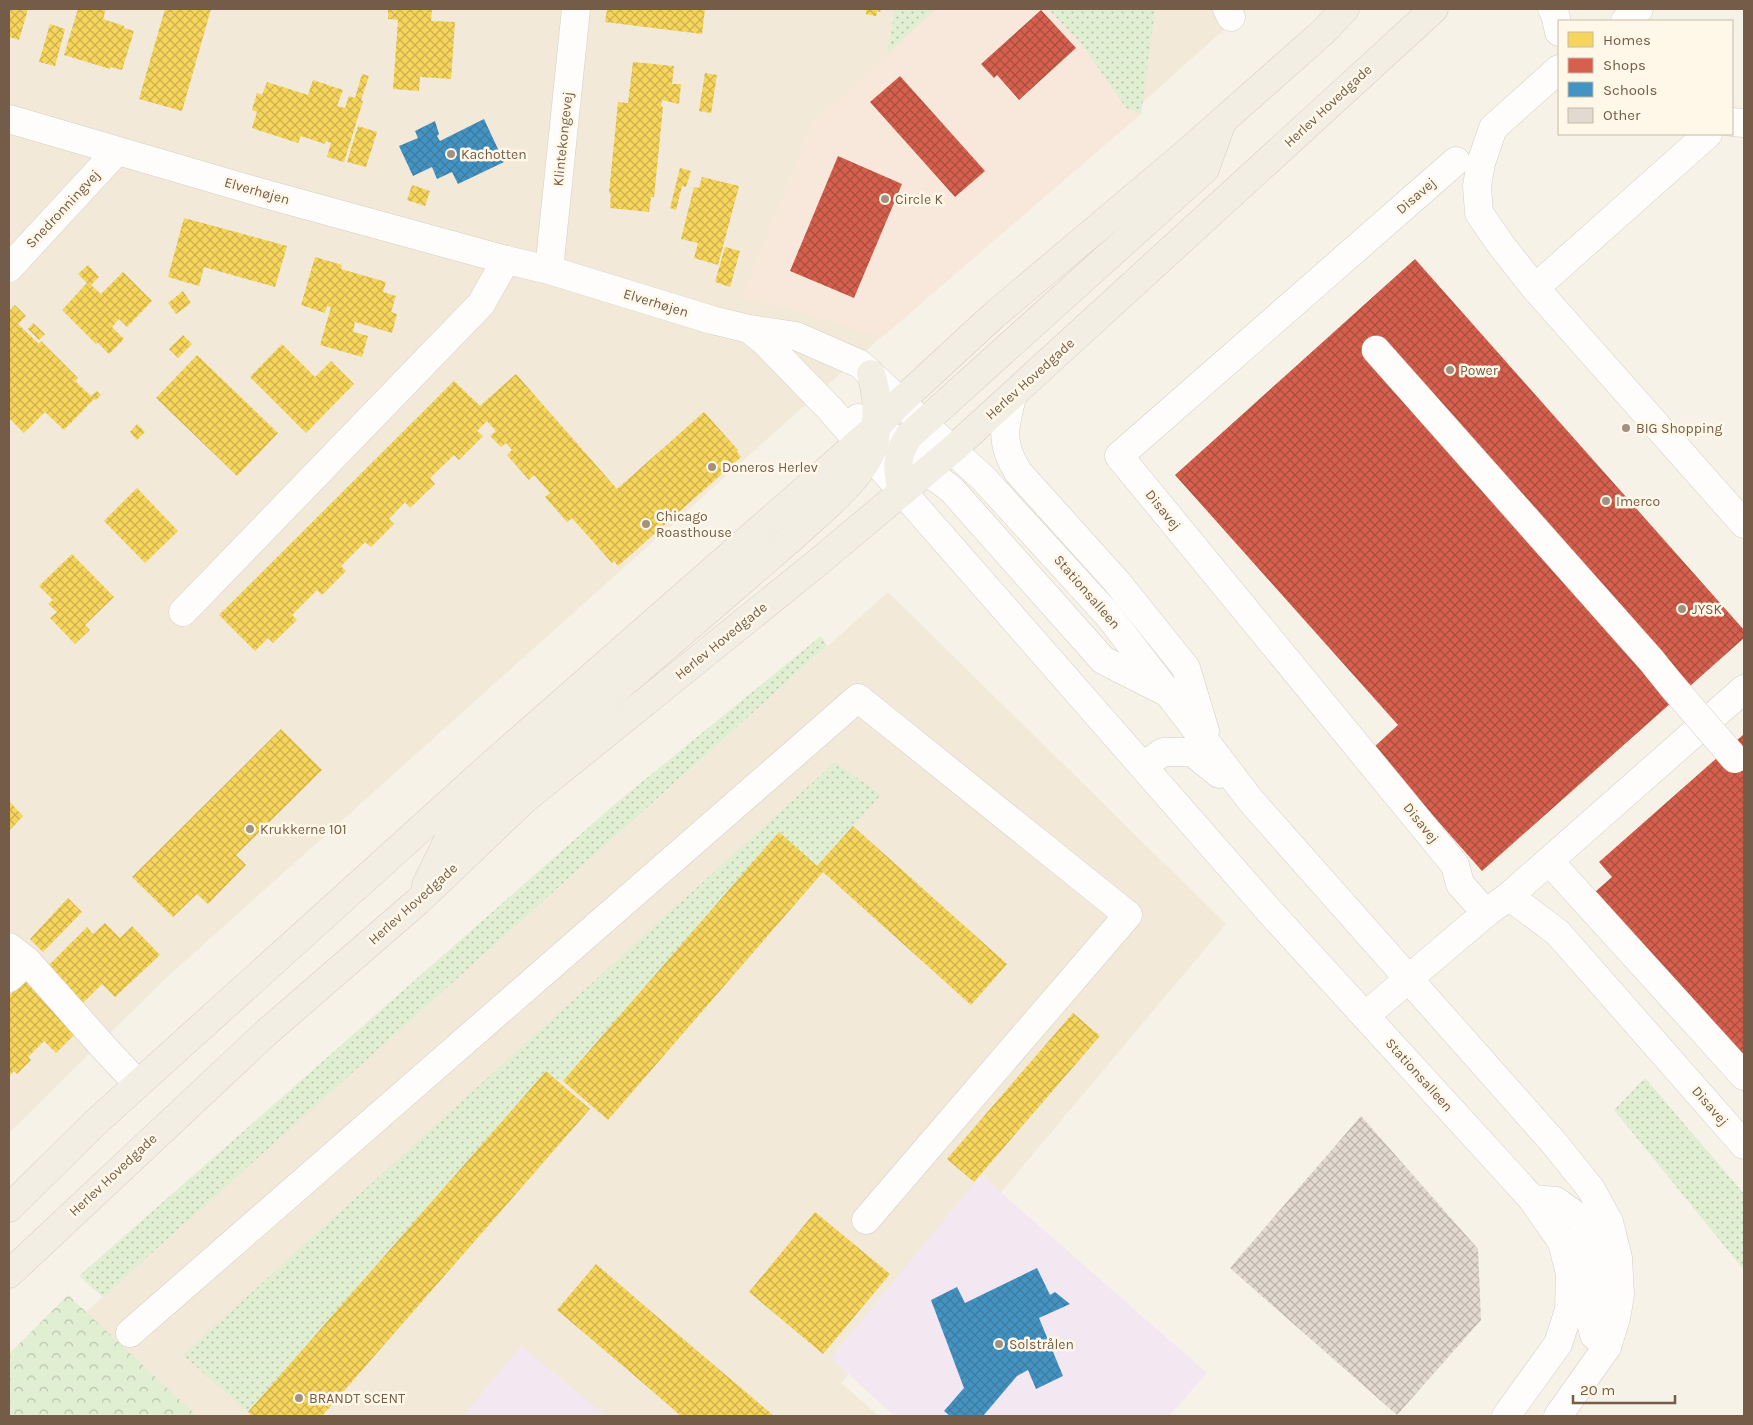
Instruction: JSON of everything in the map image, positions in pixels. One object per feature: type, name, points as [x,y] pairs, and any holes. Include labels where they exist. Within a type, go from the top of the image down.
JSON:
[{"type":"main road","points":[[417,902],[453,830],[793,537],[842,491],[878,450],[900,402],[999,311],[1185,154],[1323,32],[1345,9]]},
{"type":"main road","name":"Herlev Hovedgade","points":[[9,1274],[267,1032],[417,902],[524,800],[952,450],[1434,9]]},
{"type":"main road","points":[[9,1208],[95,1123],[491,765],[828,470],[878,450],[923,422],[996,359],[1205,169],[1224,119]]},
{"type":"main road","points":[[871,374],[878,409],[878,450],[898,469],[902,492]]},
{"type":"street","name":"Klintekongevej","points":[[549,270],[576,9]]},
{"type":"street","points":[[1552,9],[1558,28]]},
{"type":"street","points":[[1626,20],[1639,9]]},
{"type":"street","points":[[1558,66],[1493,128],[1481,163],[1477,186],[1480,214],[1501,245],[1535,288],[1744,524]]},
{"type":"street","name":"Elverhøjen","points":[[9,119],[262,193],[549,270],[757,335],[796,336],[860,364],[900,402]]},
{"type":"street","points":[[1535,288],[1707,135]]},
{"type":"street","name":"Snedronningvej","points":[[9,268],[117,151]]},
{"type":"street","name":"Disavej","points":[[1456,161],[1119,456],[1456,865],[1460,884],[1486,913]]},
{"type":"street","points":[[183,612],[481,304],[506,260]]},
{"type":"street","points":[[757,335],[809,368],[860,420],[878,450],[938,478],[952,490],[1103,660],[1168,693]]},
{"type":"street","points":[[1376,350],[1651,660],[1740,764]]},
{"type":"street","points":[[1012,397],[1004,436],[1008,456],[1021,476],[1117,582],[1186,668],[1209,747]]},
{"type":"street","name":"Stationsalleen","points":[[900,402],[983,478],[1108,615],[1252,802],[1554,1143],[1591,1189],[1608,1222],[1618,1258],[1620,1295],[1616,1318],[1607,1347],[1558,1416]]},
{"type":"street","points":[[878,450],[916,447],[931,450],[952,450]]},
{"type":"street","name":"Stationsalleen","points":[[902,492],[1266,906],[1532,1199],[1562,1242],[1570,1274],[1569,1310],[1558,1344],[1506,1416]]},
{"type":"street","points":[[1365,1016],[1486,913],[1509,896],[1744,689]]},
{"type":"street","points":[[130,1333],[858,698],[1128,915],[866,1220]]},
{"type":"street","name":"Stationsalleen","points":[[1143,766],[1163,752],[1192,752],[1252,802]]},
{"type":"street","points":[[1549,861],[1744,1076]]},
{"type":"street","name":"Disavej","points":[[1509,896],[1558,933],[1744,1145]]},
{"type":"street","points":[[15,962],[107,1051],[138,1084]]},
{"type":"street","points":[[1532,1199],[1556,1201],[1581,1219],[1592,1251],[1597,1281],[1591,1322],[1594,1335],[1607,1347]]},
{"type":"shaded area","points":[[9,9],[1247,9],[164,980],[9,1133]]},
{"type":"shaded area","points":[[935,9],[1048,9],[1081,43],[1126,107],[1141,114],[881,338],[790,309],[741,298],[811,125]]},
{"type":"shaded area","points":[[888,592],[1226,924],[841,1383],[879,1416],[9,1416],[9,1381]]},
{"type":"shaded area","points":[[981,1175],[1207,1373],[1169,1416],[894,1416],[831,1358]]},
{"type":"shaded area","points":[[521,1346],[606,1416],[463,1416]]},
{"type":"green space","points":[[895,9],[935,9],[888,53]]},
{"type":"green space","points":[[1048,9],[1155,9],[1141,114],[1126,108],[1081,43]]},
{"type":"green space","points":[[821,636],[827,646],[103,1297],[79,1276],[615,804]]},
{"type":"green space","points":[[835,762],[881,795],[817,866],[779,833],[563,1081],[556,1079],[546,1071],[248,1412],[183,1355]]},
{"type":"green space","points":[[1645,1078],[1744,1194],[1744,1270],[1614,1110]]},
{"type":"green space","points":[[68,1295],[197,1416],[9,1416],[9,1354]]},
{"type":"building: Homes","points":[[9,9],[28,9],[19,40],[9,37]]},
{"type":"building: Homes","points":[[78,9],[106,9],[103,19],[134,31],[122,70],[111,67],[110,69],[64,55]]},
{"type":"building: Homes","points":[[165,9],[211,9],[182,111],[139,99]]},
{"type":"building: Homes","points":[[388,9],[432,9],[431,21],[455,22],[451,79],[420,77],[419,91],[393,89],[398,20],[388,19]]},
{"type":"building: Homes","points":[[607,9],[705,9],[702,34],[605,22]]},
{"type":"building: Homes","points":[[866,9],[881,9],[880,12],[877,11],[876,16],[866,14]]},
{"type":"building: Homes","points":[[50,24],[65,29],[55,66],[39,62]]},
{"type":"building: Homes","points":[[633,62],[674,66],[672,84],[681,84],[679,104],[662,100],[661,106],[663,107],[654,197],[651,197],[649,212],[610,208],[611,194],[609,193],[618,102],[628,103]]},
{"type":"building: Homes","points":[[705,73],[717,75],[711,113],[699,111]]},
{"type":"building: Homes","points":[[362,74],[369,76],[344,162],[327,157],[331,143],[326,141],[325,144],[301,136],[298,143],[252,128],[257,112],[252,110],[257,93],[262,95],[267,82],[308,95],[313,80],[343,90],[337,106],[345,108],[349,96],[355,98]]},
{"type":"building: Homes","points":[[358,126],[377,132],[366,167],[347,162]]},
{"type":"building: Homes","points":[[680,168],[691,171],[686,187],[682,186],[676,210],[670,208]]},
{"type":"building: Homes","points":[[702,177],[739,186],[718,265],[694,258],[698,243],[681,239],[694,187],[699,188]]},
{"type":"building: Homes","points":[[412,185],[430,191],[425,206],[407,200]]},
{"type":"building: Homes","points":[[184,218],[287,246],[275,287],[204,267],[199,286],[168,277]]},
{"type":"building: Homes","points":[[725,247],[740,251],[730,287],[715,282]]},
{"type":"building: Homes","points":[[315,257],[342,265],[341,269],[386,282],[383,292],[396,296],[391,312],[397,314],[392,333],[355,322],[353,332],[368,336],[362,357],[320,345],[331,307],[327,306],[325,313],[301,305]]},
{"type":"building: Homes","points":[[88,265],[99,277],[91,285],[101,294],[123,272],[152,301],[127,327],[119,319],[112,327],[124,339],[109,354],[97,342],[96,344],[62,310],[87,283],[78,274]]},
{"type":"building: Homes","points":[[183,291],[191,303],[176,314],[168,303]]},
{"type":"building: Homes","points":[[15,305],[26,316],[18,324],[39,344],[41,341],[78,378],[75,381],[91,396],[97,391],[101,395],[96,400],[94,399],[64,430],[45,412],[24,433],[9,418],[9,311]]},
{"type":"building: Homes","points":[[33,323],[45,334],[39,340],[28,329]]},
{"type":"building: Homes","points":[[183,335],[192,344],[178,358],[169,349]]},
{"type":"building: Homes","points":[[282,344],[315,377],[331,361],[354,384],[306,433],[250,377]]},
{"type":"building: Homes","points":[[197,355],[278,433],[237,476],[156,398]]},
{"type":"building: Homes","points":[[516,374],[617,489],[704,412],[738,450],[737,452],[741,457],[618,566],[614,561],[612,563],[572,518],[567,522],[545,497],[550,493],[534,475],[529,480],[507,455],[512,450],[506,443],[501,447],[490,436],[496,431],[487,421],[477,431],[483,436],[459,460],[454,455],[430,478],[435,484],[410,508],[405,502],[389,519],[394,524],[371,547],[365,542],[341,566],[346,571],[322,595],[317,590],[292,615],[297,620],[273,643],[268,638],[255,651],[219,615],[454,381],[480,406]]},
{"type":"building: Homes","points":[[137,424],[145,432],[137,440],[130,432]]},
{"type":"building: Homes","points":[[137,488],[178,531],[145,563],[104,521]]},
{"type":"building: Homes","points":[[72,554],[114,597],[85,625],[90,630],[75,644],[50,618],[57,612],[48,604],[53,600],[39,586]]},
{"type":"building: Homes","points":[[281,729],[322,770],[236,855],[246,865],[208,904],[197,894],[173,917],[132,877]]},
{"type":"building: Homes","points":[[9,801],[23,816],[9,831]]},
{"type":"building: Homes","points":[[853,826],[1007,964],[971,1005],[823,872],[608,1120],[563,1081],[779,832],[817,866]]},
{"type":"building: Homes","points":[[68,898],[82,912],[43,952],[30,939]]},
{"type":"building: Homes","points":[[105,923],[120,938],[132,926],[160,955],[115,997],[102,984],[79,1007],[44,970],[87,927],[93,934]]},
{"type":"building: Homes","points":[[29,976],[81,1028],[56,1053],[44,1041],[28,1057],[31,1060],[17,1074],[14,1071],[9,1076],[9,996]]},
{"type":"building: Homes","points":[[1073,1013],[1100,1036],[974,1182],[947,1159]]},
{"type":"building: Homes","points":[[546,1071],[590,1109],[322,1416],[252,1416],[248,1412]]},
{"type":"building: Homes","points":[[815,1212],[890,1274],[823,1354],[749,1292]]},
{"type":"building: Homes","points":[[596,1264],[774,1416],[681,1416],[557,1310]]},
{"type":"building: Shops","points":[[1041,10],[1076,48],[1019,100],[997,75],[994,78],[981,64]]},
{"type":"building: Shops","points":[[900,76],[985,171],[955,197],[870,102]]},
{"type":"building: Shops","points":[[838,156],[902,184],[854,298],[790,271]]},
{"type":"building: Shops","points":[[1415,259],[1744,630],[1744,638],[1482,871],[1373,748],[1398,725],[1175,475]]},
{"type":"building: Shops","points":[[1744,734],[1744,1092],[1579,906],[1612,877],[1599,862]]},
{"type":"building: Schools","name":"Kachotten","points":[[484,119],[504,162],[458,184],[452,172],[437,179],[432,167],[413,176],[399,146],[418,138],[415,131],[435,121],[439,134],[437,136],[440,141]]},
{"type":"building: Schools","name":"Solstrålen","points":[[1037,1268],[1050,1295],[1055,1292],[1070,1304],[1039,1318],[1063,1376],[1036,1389],[1028,1370],[1017,1376],[983,1416],[950,1416],[944,1411],[964,1388],[931,1300],[957,1287],[965,1303]]},
{"type":"building: Other","points":[[1361,1116],[1478,1249],[1481,1320],[1397,1415],[1230,1268]]},
{"type":"place","name":"Kachotten","points":[[451,154]]},
{"type":"place","name":"Circle K","points":[[885,199]]},
{"type":"place","name":"Power","points":[[1450,370]]},
{"type":"place","name":"BIG Shopping","points":[[1626,428]]},
{"type":"place","name":"Doneros Herlev","points":[[712,467]]},
{"type":"place","name":"Imerco","points":[[1606,501]]},
{"type":"place","name":"Chicago Roasthouse","points":[[646,524]]},
{"type":"place","name":"JYSK","points":[[1682,609]]},
{"type":"place","name":"Krukkerne 101","points":[[250,829]]},
{"type":"place","name":"Solstrålen","points":[[999,1344]]},
{"type":"place","name":"BRANDT SCENT","points":[[299,1398]]}]
